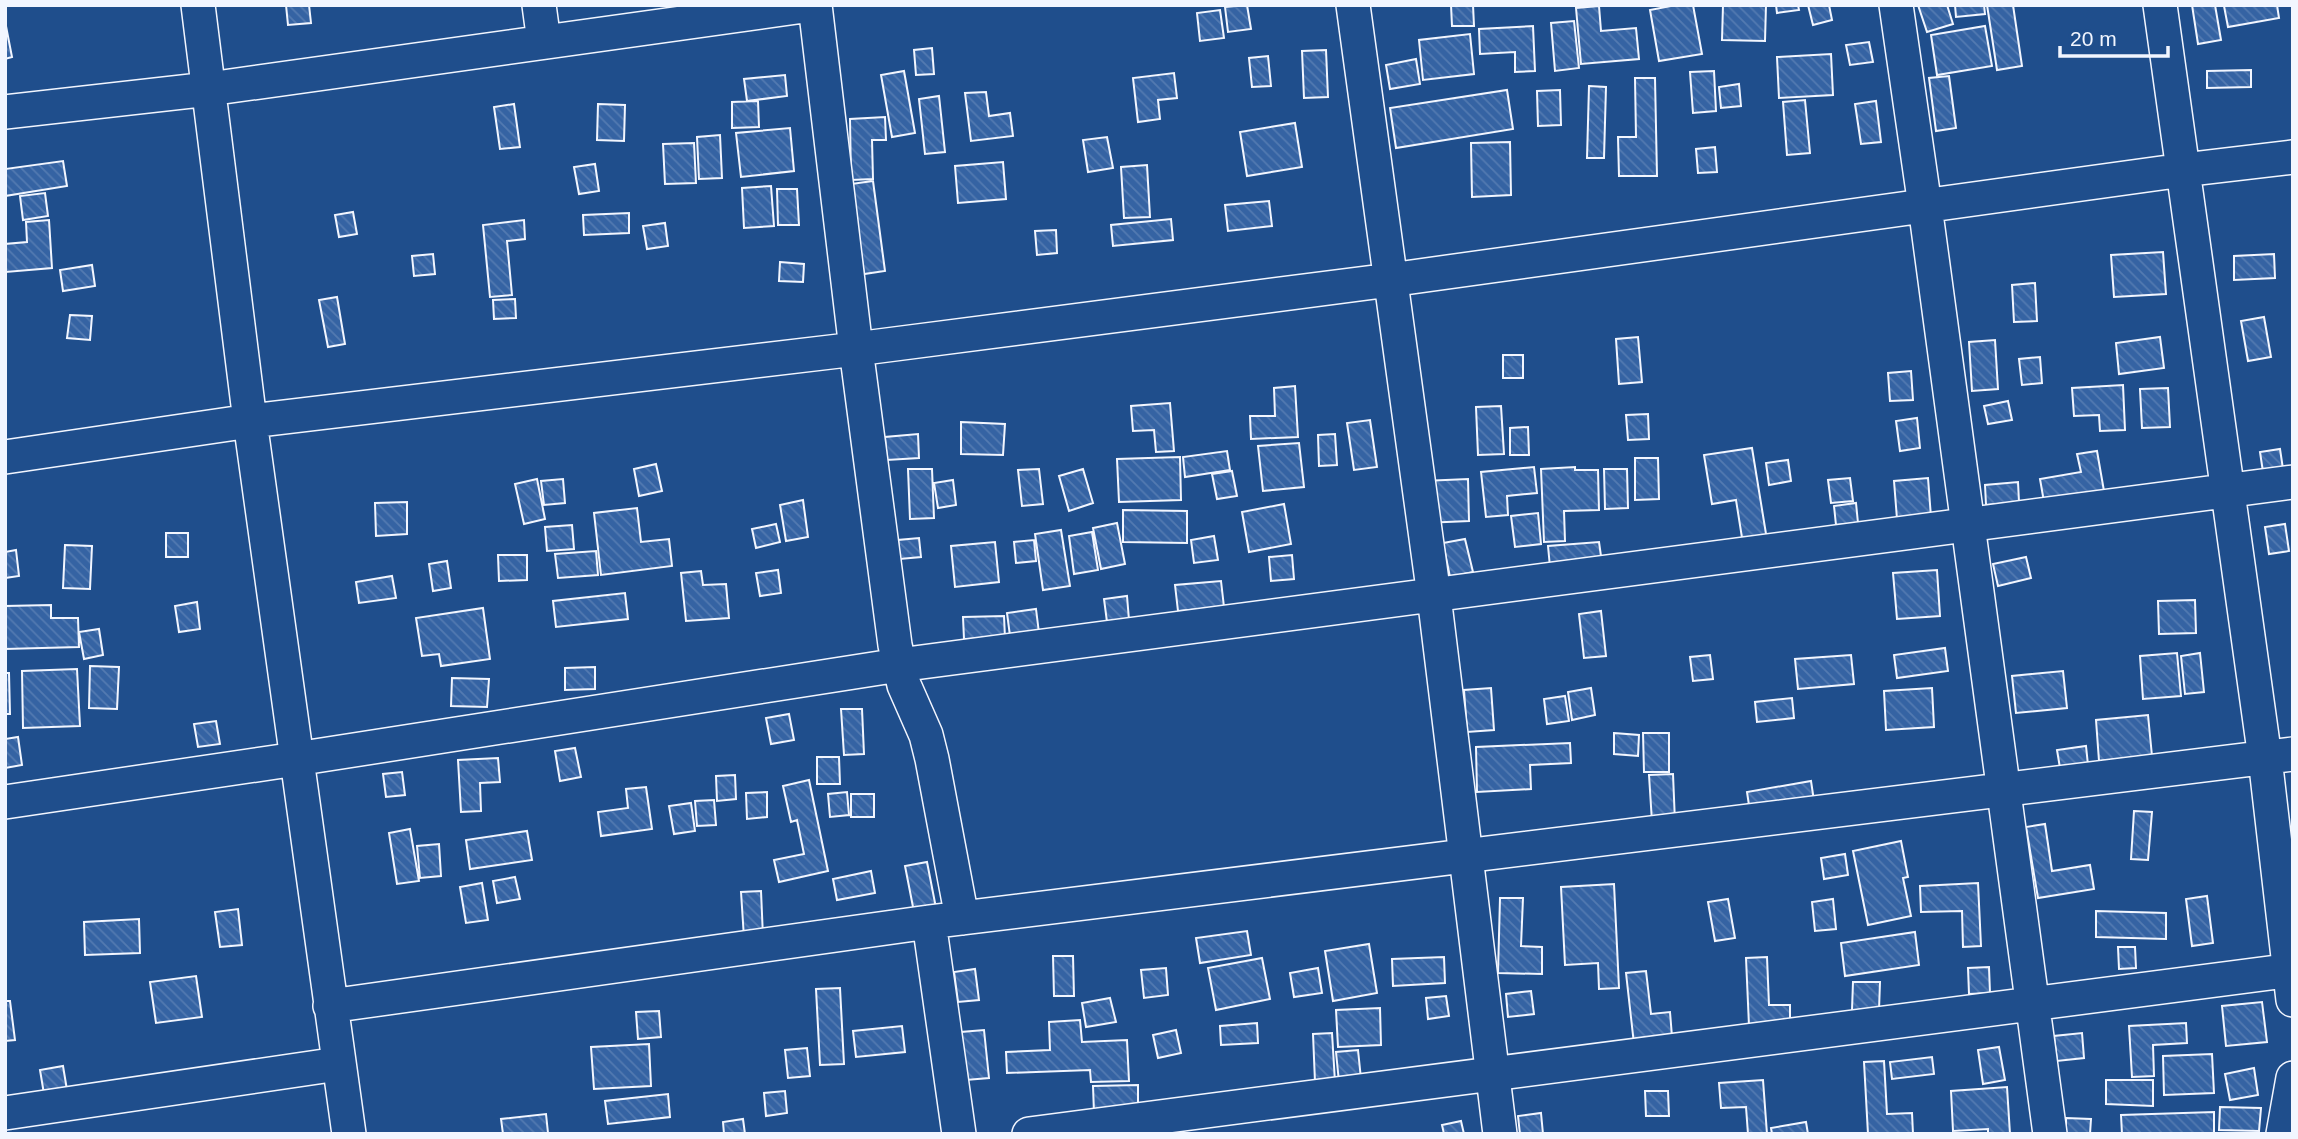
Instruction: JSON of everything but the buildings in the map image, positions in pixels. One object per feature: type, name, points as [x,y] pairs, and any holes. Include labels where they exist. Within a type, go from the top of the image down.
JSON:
[{"type":"street","points":[[198,5],[250,421],[349,1134]]},
{"type":"street","points":[[539,5],[544,42]]},
{"type":"street","points":[[5,112],[209,89],[813,5],[899,664],[904,685],[926,735],[932,759],[962,918]]},
{"type":"street","points":[[1353,5],[1434,596],[1500,1134]]},
{"type":"street","points":[[1896,5],[2050,1134]]},
{"type":"street","points":[[1029,1134],[2032,1004],[2292,980],[2279,756],[2228,490],[2160,5]]},
{"type":"street","points":[[5,457],[250,421],[856,349],[1390,280],[2293,157]]},
{"type":"street","points":[[5,802],[899,664],[2293,482]]},
{"type":"street","points":[[330,1006],[929,922],[2279,756]]},
{"type":"street","points":[[929,922],[959,1134]]},
{"type":"street","points":[[5,1112],[338,1064]]},
{"type":"street","points":[[2283,1134],[2293,1078]]}]
